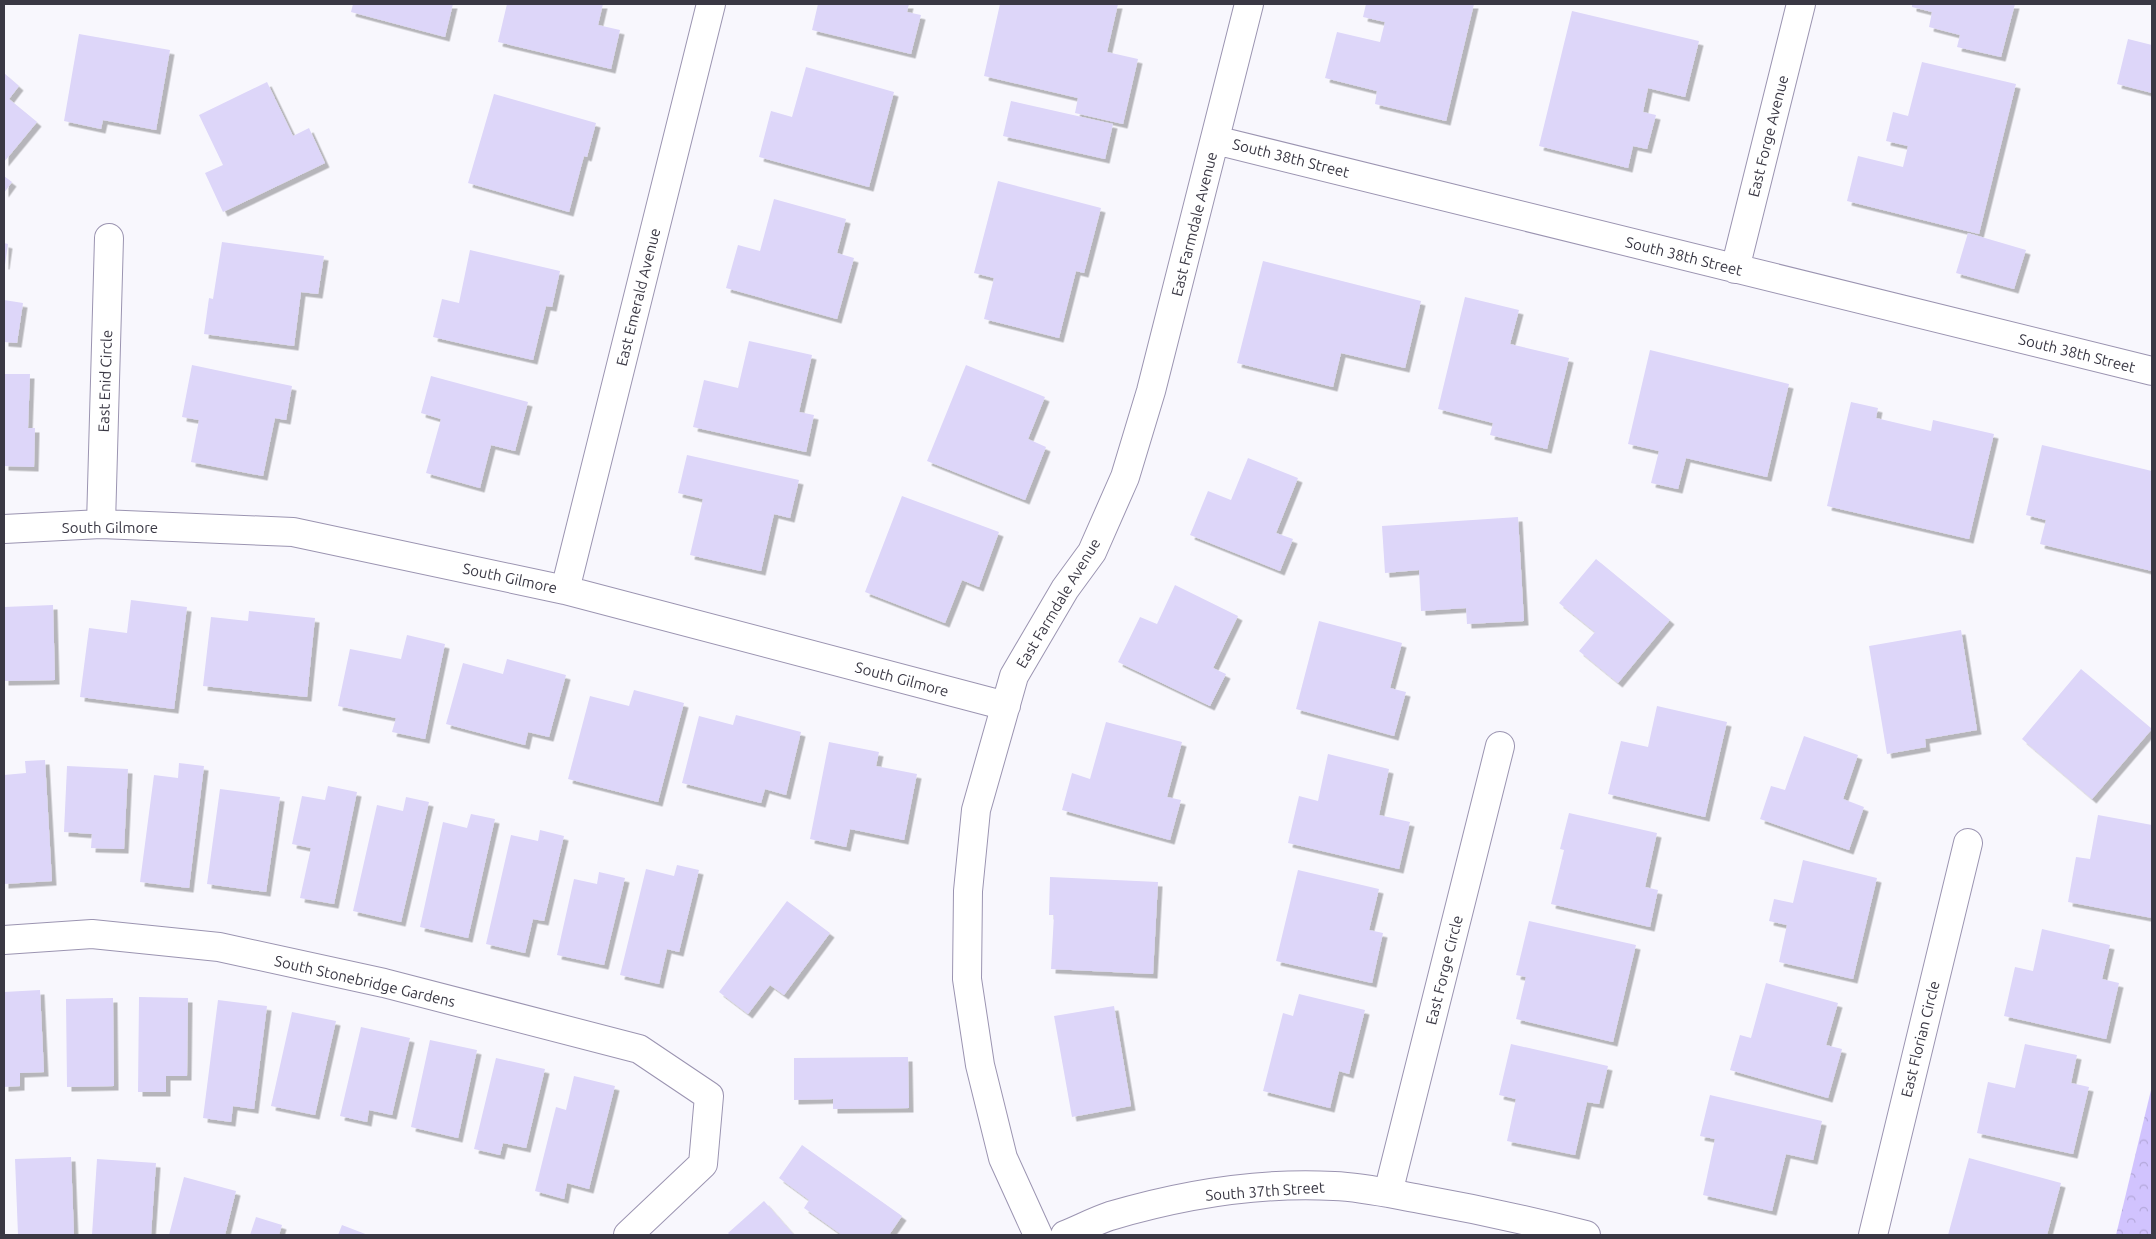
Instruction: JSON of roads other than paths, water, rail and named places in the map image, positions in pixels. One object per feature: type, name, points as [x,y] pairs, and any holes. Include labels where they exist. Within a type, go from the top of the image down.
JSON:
[{"type":"street","name":"East Emerald Avenue","points":[[565,590],[712,4]]},
{"type":"street","name":"East Farmdale Avenue","points":[[1038,1235],[1003,1158],[980,1065],[967,979],[968,891],[976,810],[1014,676],[1065,589],[1092,552],[1125,477],[1151,391],[1249,4]]},
{"type":"street","name":"East Forge Avenue","points":[[1735,269],[1801,4]]},
{"type":"street","name":"South 38th Street","points":[[1215,140],[2152,371]]},
{"type":"street","name":"East Enid Circle","points":[[101,524],[110,238]]},
{"type":"street","name":"South Gilmore","points":[[4,530],[101,524],[293,532],[565,590],[1006,706]]},
{"type":"street","name":"East Forge Circle","points":[[1388,1193],[1500,746]]},
{"type":"street","name":"East Florian Circle","points":[[1872,1235],[1968,843]]},
{"type":"street","name":"South Stonebridge Gardens","points":[[4,940],[92,934],[219,947],[374,981],[640,1050],[709,1096],[703,1164],[628,1235]]},
{"type":"street","name":"South 37th Street","points":[[1065,1235],[1109,1216],[1175,1200],[1227,1191],[1279,1187],[1334,1186],[1388,1193],[1492,1212],[1586,1235]]}]
